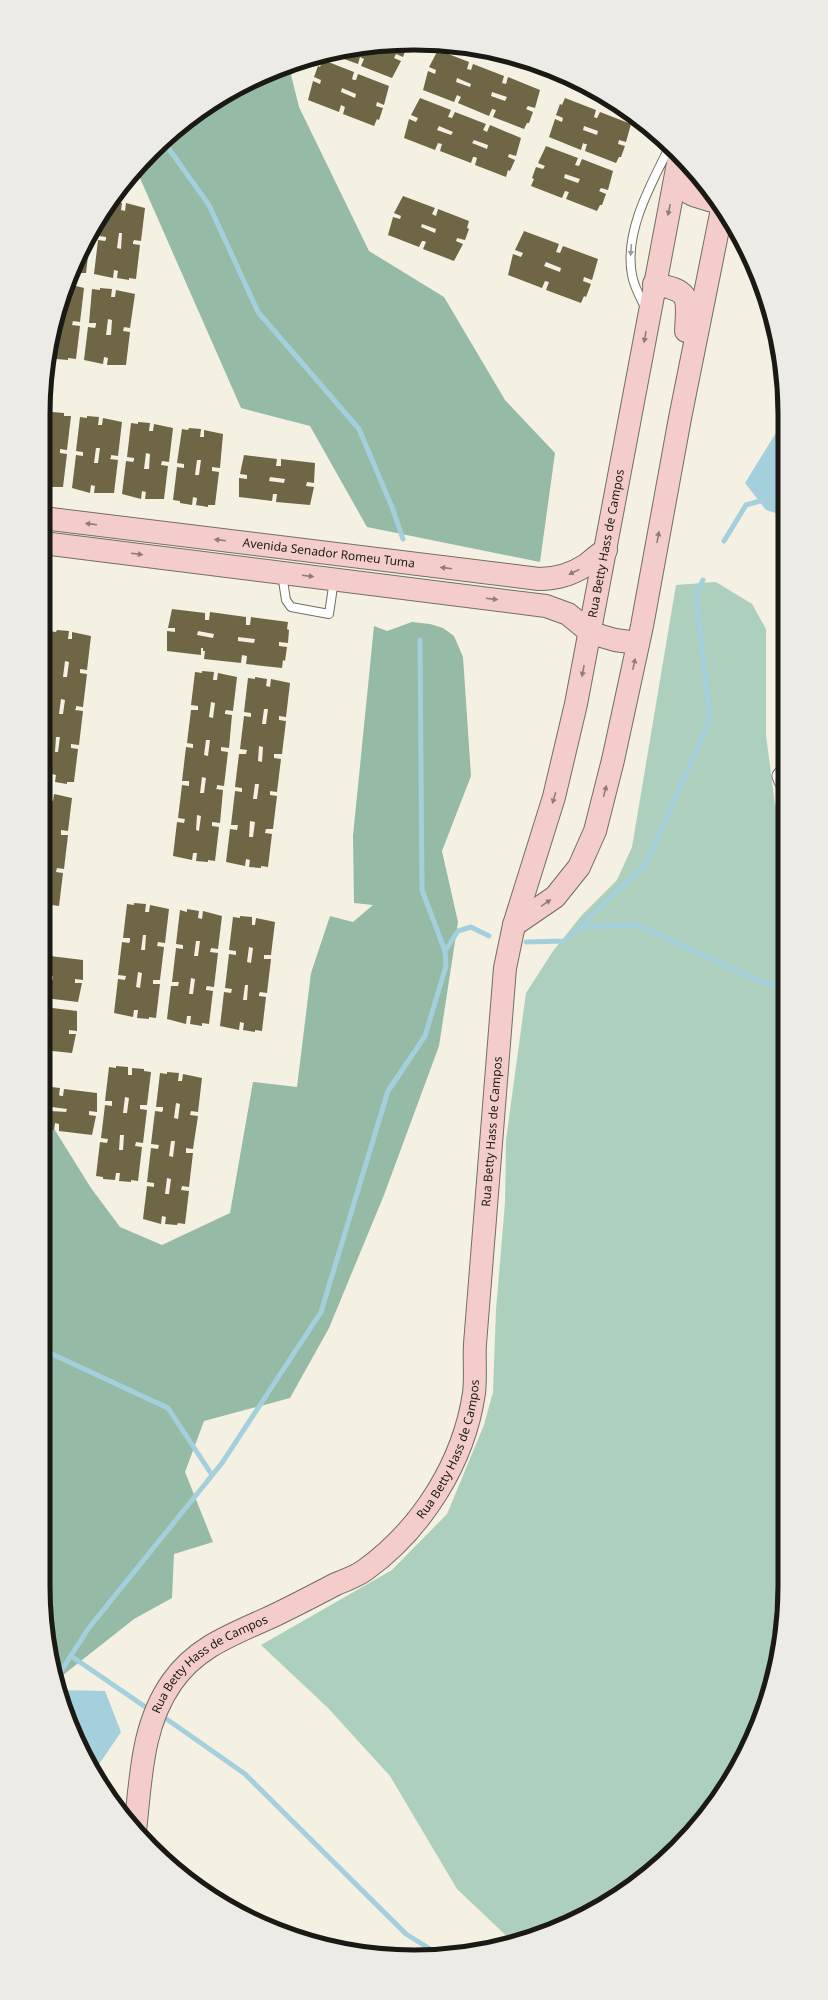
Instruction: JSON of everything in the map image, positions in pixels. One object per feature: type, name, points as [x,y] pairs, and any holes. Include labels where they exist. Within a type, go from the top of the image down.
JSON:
[{"type":"street","name":"Rua Betty Hass de Campos","points":[[136,1821],[144,1748],[151,1724],[168,1688],[185,1666],[208,1646],[364,1570],[403,1537],[424,1511],[445,1481],[463,1437],[474,1392],[475,1344],[498,1032],[505,968],[514,925],[554,797],[591,633],[654,284],[679,165]]},
{"type":"street","points":[[684,170],[683,186],[687,192],[708,200]]},
{"type":"street","points":[[514,925],[555,898],[579,868],[595,831],[613,760],[638,643],[680,418],[720,217]]},
{"type":"street","points":[[654,284],[675,288],[684,294],[688,303],[680,418]]},
{"type":"street","name":"Avenida Senador Romeu Tuma","points":[[50,519],[539,579],[552,579],[577,571],[597,554],[606,550]]},
{"type":"street","name":"Avenida Senador Romeu Tuma","points":[[50,544],[546,606],[568,614],[591,633]]},
{"type":"street","points":[[591,633],[615,640],[638,643]]},
{"type":"lane","points":[[649,314],[639,296],[632,276],[630,249],[639,216],[655,176],[667,153]]},
{"type":"lane","points":[[282,573],[286,600],[291,607],[330,614],[334,579]]},
{"type":"green space","points":[[295,70],[291,75],[299,107],[369,251],[444,297],[505,400],[555,453],[540,562],[367,527],[310,426],[241,408],[139,175],[174,140],[212,111],[253,88]]},
{"type":"green space","points":[[716,582],[752,604],[766,629],[766,735],[775,805],[778,808],[778,1586],[775,1634],[766,1680],[750,1725],[729,1768],[717,1788],[688,1826],[654,1860],[616,1889],[575,1912],[553,1922],[509,1938],[457,1889],[390,1776],[328,1708],[261,1645],[392,1570],[447,1514],[484,1425],[493,1392],[496,1310],[505,1203],[506,1140],[526,993],[553,951],[582,915],[617,880],[632,847],[676,585]]},
{"type":"green space","points":[[412,622],[430,624],[443,628],[454,636],[463,657],[471,776],[442,851],[458,922],[439,1046],[384,1195],[329,1328],[290,1398],[204,1421],[185,1472],[213,1542],[174,1554],[172,1598],[134,1619],[61,1676],[53,1634],[50,1586],[50,1122],[91,1188],[120,1227],[162,1245],[230,1213],[253,1082],[297,1087],[311,973],[330,916],[353,922],[373,905],[354,903],[353,836],[374,626],[387,631]]},
{"type":"water","points":[[778,429],[778,514],[766,510],[745,483]]},
{"type":"water","points":[[65,1690],[105,1691],[121,1732],[98,1766],[78,1725]]},
{"type":"building","points":[[405,50],[403,57],[396,54],[394,58],[401,61],[392,78],[361,66],[364,59],[360,57],[358,64],[340,58],[366,53]]},
{"type":"building","points":[[437,51],[441,51],[469,62],[467,69],[471,70],[473,64],[504,76],[502,83],[506,84],[508,77],[540,90],[535,108],[528,106],[526,109],[533,112],[529,123],[527,123],[524,129],[493,117],[496,110],[492,109],[489,116],[458,103],[461,97],[457,95],[454,102],[423,90],[428,71],[435,74],[436,70],[429,67]],"holes":[[[457,78],[471,84],[470,87],[456,82]],[[492,92],[507,97],[505,101],[491,96]]]},
{"type":"building","points":[[322,61],[325,61],[354,72],[352,79],[354,80],[356,80],[358,74],[389,86],[384,105],[377,102],[376,106],[383,108],[379,120],[377,119],[374,126],[343,114],[345,107],[341,105],[339,112],[308,100],[313,81],[320,84],[321,80],[314,77],[318,66],[320,67]],"holes":[[[342,88],[356,94],[355,98],[341,92]]]},
{"type":"building","points":[[420,98],[451,110],[448,117],[452,118],[455,112],[486,124],[483,130],[487,132],[490,125],[521,138],[516,156],[509,154],[508,157],[515,160],[510,171],[508,170],[506,177],[475,165],[477,158],[475,157],[473,157],[471,163],[440,151],[442,144],[438,143],[435,150],[404,138],[409,119],[416,122],[418,118],[411,115]],"holes":[[[439,126],[453,132],[451,135],[437,130]],[[474,140],[488,145],[487,149],[472,143]]]},
{"type":"building","points":[[565,98],[596,110],[594,117],[596,118],[600,112],[631,124],[626,142],[619,140],[618,144],[625,146],[621,157],[619,157],[616,163],[585,151],[587,144],[583,143],[581,150],[549,137],[555,119],[562,122],[563,118],[556,115],[560,104],[562,105]],"holes":[[[584,126],[598,131],[597,135],[583,130]]]},
{"type":"building","points":[[546,146],[578,158],[575,165],[579,166],[582,159],[613,171],[608,190],[601,188],[599,191],[606,194],[602,205],[600,205],[597,211],[566,199],[569,192],[565,191],[562,198],[531,186],[536,167],[543,169],[545,166],[538,163]],"holes":[[[565,174],[580,179],[578,183],[564,178]]]},
{"type":"building","points":[[403,196],[435,208],[432,214],[436,216],[438,209],[469,221],[467,228],[469,229],[465,240],[457,238],[456,241],[463,244],[454,261],[423,249],[426,242],[424,241],[422,241],[419,247],[388,235],[393,217],[400,219],[401,216],[394,213]],"holes":[[[422,224],[436,229],[435,233],[421,227]]]},
{"type":"building","points":[[118,203],[122,203],[121,210],[125,211],[126,203],[145,208],[141,241],[134,240],[133,242],[133,244],[140,245],[136,279],[129,278],[129,280],[117,278],[118,271],[114,270],[113,278],[94,274],[98,240],[105,241],[106,239],[106,237],[99,236],[100,231]],"holes":[[[119,233],[122,233],[121,249],[117,248]]]},
{"type":"building","points":[[524,231],[559,244],[556,252],[560,253],[563,246],[598,259],[592,280],[584,277],[583,281],[591,284],[586,297],[584,296],[581,303],[546,290],[549,282],[545,281],[542,288],[508,275],[513,254],[521,257],[523,253],[515,250]],"holes":[[[546,262],[561,268],[560,272],[544,266]]]},
{"type":"building","points":[[88,252],[86,273],[79,273]]},
{"type":"building","points":[[74,285],[84,288],[80,322],[73,321],[72,325],[80,326],[76,359],[56,359],[57,351],[56,351],[62,320]]},
{"type":"building","points":[[100,288],[112,289],[111,297],[115,297],[116,290],[135,294],[130,328],[124,327],[123,331],[130,332],[126,365],[107,365],[108,358],[104,357],[103,364],[84,360],[88,327],[95,328],[96,325],[96,323],[89,323],[92,289],[100,290]],"holes":[[[108,319],[112,320],[111,335],[106,335]]]},
{"type":"building","points":[[52,412],[64,413],[64,416],[71,416],[67,450],[60,449],[60,453],[67,454],[63,487],[50,487],[50,420],[52,420]]},
{"type":"building","points":[[87,416],[99,417],[98,425],[102,425],[103,418],[122,422],[118,456],[111,455],[110,459],[118,460],[114,493],[94,493],[95,486],[91,485],[90,493],[72,488],[76,455],[83,456],[83,452],[76,451],[80,417],[87,418]],"holes":[[[96,448],[100,448],[98,463],[94,463]]]},
{"type":"building","points":[[138,422],[150,423],[149,431],[153,431],[154,424],[173,428],[169,462],[162,461],[161,465],[168,466],[164,499],[145,499],[146,492],[142,491],[141,499],[122,494],[126,461],[133,462],[134,460],[134,458],[127,457],[131,423],[138,424]],"holes":[[[146,453],[150,454],[149,469],[144,469]]]},
{"type":"building","points":[[189,428],[201,429],[200,437],[204,437],[204,430],[223,434],[220,468],[212,467],[212,471],[219,472],[215,505],[208,505],[208,507],[196,505],[197,498],[193,497],[192,505],[173,500],[177,467],[184,468],[184,464],[177,463],[182,429],[188,430]],"holes":[[[197,460],[201,460],[199,475],[195,475]]]},
{"type":"building","points":[[244,455],[277,459],[276,466],[281,466],[281,459],[315,463],[314,483],[307,482],[306,486],[314,487],[310,505],[276,502],[277,494],[273,494],[272,501],[239,497],[239,478],[247,479],[247,475],[240,474]],"holes":[[[270,477],[285,479],[284,483],[269,481]]]},
{"type":"building","points":[[172,609],[205,613],[205,620],[209,620],[210,612],[246,617],[246,625],[250,625],[251,617],[288,622],[288,643],[279,642],[279,646],[287,647],[285,661],[283,660],[282,668],[246,664],[247,656],[242,655],[241,663],[204,659],[205,651],[203,651],[203,648],[201,648],[201,655],[167,651],[167,631],[175,632],[175,628],[168,628]],"holes":[[[198,631],[214,634],[213,638],[197,635]],[[238,637],[255,639],[254,643],[238,641]]]},
{"type":"building","points":[[50,631],[69,631],[68,639],[72,639],[72,632],[91,636],[87,670],[80,669],[80,673],[87,674],[83,707],[76,706],[75,710],[83,711],[79,745],[71,744],[71,748],[78,749],[74,782],[67,782],[67,784],[55,782],[56,775],[52,774],[50,782],[50,670],[52,670],[52,665],[50,665]],"holes":[[[65,661],[69,662],[67,677],[63,677]],[[61,699],[65,700],[63,714],[59,714]],[[56,737],[60,737],[58,752],[55,752]]]},
{"type":"building","points":[[202,671],[214,672],[213,680],[217,680],[218,673],[237,677],[233,711],[226,710],[225,712],[225,714],[232,715],[229,748],[221,747],[221,751],[228,752],[224,786],[217,785],[216,789],[223,790],[220,823],[212,822],[212,826],[219,827],[215,861],[208,860],[208,862],[196,861],[197,853],[193,853],[192,860],[173,856],[177,822],[184,823],[185,819],[178,818],[182,785],[189,786],[189,781],[182,781],[186,747],[193,748],[193,744],[187,743],[191,710],[198,710],[198,706],[191,705],[195,672],[202,673]],"holes":[[[211,702],[215,703],[213,718],[209,717]],[[206,740],[210,740],[208,756],[204,755]],[[202,777],[206,778],[204,793],[200,793]],[[197,815],[201,816],[199,831],[196,830]]]},
{"type":"building","points":[[255,677],[267,679],[266,686],[270,687],[271,679],[290,683],[286,717],[279,716],[279,720],[286,721],[282,754],[274,754],[274,758],[281,759],[277,792],[270,791],[270,795],[277,796],[273,829],[266,829],[265,833],[272,834],[268,867],[261,866],[261,868],[249,867],[250,860],[246,859],[245,866],[226,862],[230,829],[237,830],[238,825],[231,825],[235,791],[242,792],[242,788],[235,787],[239,754],[246,754],[247,750],[240,749],[244,716],[251,717],[251,713],[244,712],[248,678],[255,679]],"holes":[[[264,709],[268,709],[266,724],[262,724]],[[259,746],[263,747],[262,762],[258,761]],[[255,784],[259,784],[257,799],[253,799]],[[250,821],[255,822],[253,837],[249,837]]]},
{"type":"building","points":[[54,794],[72,798],[68,831],[61,830],[61,835],[68,835],[64,869],[57,868],[56,872],[63,873],[59,906],[52,905],[52,908],[50,908],[50,800],[53,801]]},
{"type":"building","points":[[134,903],[146,904],[145,912],[149,912],[150,905],[169,909],[165,943],[158,942],[157,946],[164,947],[160,980],[153,980],[153,984],[160,984],[156,1018],[137,1018],[138,1010],[134,1010],[133,1017],[114,1013],[118,979],[125,980],[126,976],[118,975],[122,942],[129,943],[130,941],[130,938],[123,938],[127,904],[134,905]],"holes":[[[143,935],[146,935],[145,950],[141,950]],[[138,972],[142,973],[140,988],[136,987]]]},
{"type":"building","points":[[187,909],[199,911],[198,918],[202,919],[203,911],[222,916],[218,949],[211,948],[210,952],[218,953],[214,987],[207,986],[206,988],[206,990],[213,991],[209,1024],[202,1023],[202,1026],[190,1024],[191,1016],[187,1016],[186,1024],[167,1019],[171,986],[178,986],[179,982],[172,982],[176,948],[183,949],[183,945],[176,944],[180,910],[187,912]],"holes":[[[196,941],[200,941],[198,956],[194,956]],[[191,978],[195,979],[193,994],[189,994]]]},
{"type":"building","points":[[240,916],[252,917],[252,925],[255,925],[256,918],[275,922],[271,955],[264,955],[264,959],[271,959],[267,993],[260,992],[259,994],[259,996],[266,997],[262,1031],[255,1030],[255,1032],[243,1030],[244,1023],[240,1022],[239,1030],[220,1026],[224,992],[231,993],[232,989],[225,988],[229,954],[236,955],[236,951],[229,950],[233,917],[240,918]],"holes":[[[249,947],[253,948],[251,963],[247,962]],[[245,985],[248,985],[247,1000],[243,1000]]]},
{"type":"building","points":[[50,956],[83,960],[83,980],[75,979],[75,983],[82,983],[78,1002],[50,999],[50,980],[53,980],[53,976],[50,976]]},
{"type":"building","points":[[50,1008],[77,1011],[77,1031],[69,1030],[69,1034],[76,1034],[72,1053],[50,1051]]},
{"type":"building","points":[[116,1066],[128,1067],[128,1075],[132,1075],[132,1068],[144,1069],[144,1071],[151,1072],[147,1105],[140,1105],[140,1109],[147,1110],[143,1143],[136,1142],[135,1146],[142,1147],[138,1181],[119,1181],[120,1173],[116,1173],[115,1180],[103,1179],[103,1177],[96,1176],[100,1142],[107,1143],[108,1139],[101,1138],[105,1105],[112,1106],[112,1101],[105,1101],[109,1067],[116,1068]],"holes":[[[125,1097],[129,1098],[127,1113],[123,1113]],[[120,1135],[124,1135],[123,1150],[119,1150]]]},
{"type":"building","points":[[167,1072],[179,1073],[178,1081],[182,1081],[183,1074],[202,1078],[198,1112],[191,1111],[190,1115],[198,1116],[193,1149],[186,1148],[186,1153],[193,1153],[189,1187],[182,1186],[181,1190],[189,1191],[185,1224],[178,1223],[177,1225],[165,1224],[166,1217],[162,1216],[161,1224],[143,1219],[147,1186],[154,1187],[154,1183],[147,1182],[151,1148],[158,1149],[159,1145],[151,1144],[155,1111],[162,1112],[163,1110],[163,1107],[156,1107],[160,1073],[167,1074]],"holes":[[[176,1103],[180,1104],[178,1119],[174,1118]],[[171,1141],[175,1141],[173,1157],[169,1156]],[[167,1178],[171,1179],[169,1194],[165,1194]]]},
{"type":"building","points":[[50,1087],[60,1088],[59,1095],[61,1096],[63,1096],[64,1089],[97,1093],[97,1112],[89,1111],[89,1115],[96,1116],[92,1135],[59,1131],[59,1124],[55,1123],[54,1130],[50,1130]],"holes":[[[52,1107],[67,1109],[66,1112],[51,1111]]]},
{"type":"waterway","points":[[167,147],[209,205],[258,312],[359,429],[392,507],[403,539]]},
{"type":"waterway","points":[[724,541],[746,505],[764,500]]},
{"type":"waterway","points":[[526,942],[564,941],[646,864],[710,719],[696,594],[703,580]]},
{"type":"waterway","points":[[420,640],[422,890],[445,951]]},
{"type":"waterway","points":[[579,927],[638,925],[757,980],[778,986]]},
{"type":"waterway","points":[[60,1672],[88,1629],[222,1463],[321,1312],[388,1091],[425,1036],[446,966],[445,951],[458,931],[471,927],[489,936]]},
{"type":"waterway","points":[[50,1352],[168,1408],[212,1475]]},
{"type":"waterway","points":[[71,1656],[144,1706]]},
{"type":"waterway","points":[[168,1720],[245,1774],[406,1934],[431,1949]]}]
